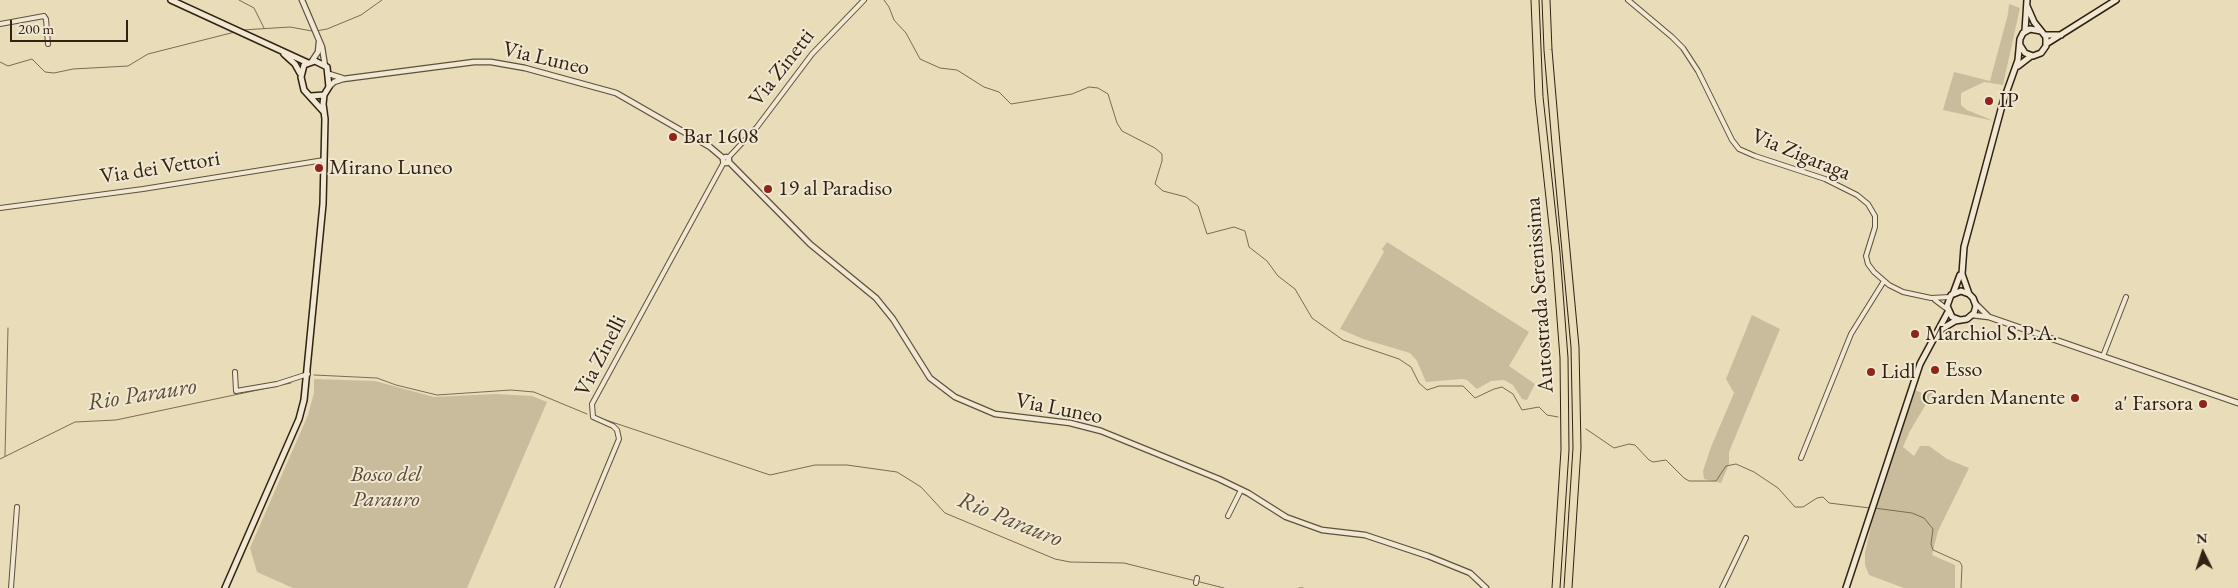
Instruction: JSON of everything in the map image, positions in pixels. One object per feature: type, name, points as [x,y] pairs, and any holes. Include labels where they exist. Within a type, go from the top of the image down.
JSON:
[{"type":"highway","name":"Autostrada Serenissima","points":[[1535,0],[1539,97],[1557,262],[1564,358],[1564,470],[1556,588]]},
{"type":"highway","name":"Autostrada Serenissima","points":[[1546,0],[1550,78],[1572,299],[1576,373],[1577,448],[1568,588]]},
{"type":"main road","points":[[171,0],[276,48],[310,62],[320,62],[325,66],[329,74],[329,87],[324,95],[321,232],[304,400],[299,419],[225,588]]},
{"type":"main road","points":[[2011,77],[2019,64],[2031,56],[2041,53],[2046,44],[2116,0]]},
{"type":"main road","points":[[2027,3],[2034,22],[2043,33],[2046,44]]},
{"type":"main road","points":[[1937,332],[1951,323],[1972,315],[1976,303],[1964,285],[1962,269],[1964,247],[2011,77],[2018,60],[2020,37],[2025,31],[2027,3]]},
{"type":"main road","points":[[2025,31],[2033,29],[2043,33],[2062,35]]},
{"type":"main road","points":[[2020,44],[2023,52],[2031,56]]},
{"type":"main road","points":[[276,48],[291,60],[300,73],[304,90],[324,112]]},
{"type":"main road","points":[[300,73],[304,65],[310,62]]},
{"type":"main road","points":[[311,96],[324,95]]},
{"type":"main road","points":[[1846,588],[1910,393],[1932,339],[1948,310],[1951,296],[1962,269]]},
{"type":"main road","points":[[1951,296],[1961,291],[1969,294]]},
{"type":"main road","points":[[1948,310],[1954,318],[1960,320]]},
{"type":"street","points":[[302,0],[317,34],[325,66]]},
{"type":"street","name":"Via Zinetti","points":[[726,160],[757,127],[812,54],[864,0]]},
{"type":"street","name":"Via Zigaraga","points":[[1628,0],[1683,48],[1698,71],[1732,140],[1739,149],[1831,181],[1852,192],[1868,204],[1873,212],[1875,220],[1867,254],[1867,261],[1871,268],[1884,281],[1903,292],[1931,298],[1951,296]]},
{"type":"street","points":[[0,24],[44,16],[46,19],[48,44]]},
{"type":"street","points":[[310,62],[318,52],[319,41]]},
{"type":"street","name":"Via Luneo","points":[[343,79],[474,62],[491,62],[525,68],[616,93],[710,147],[726,160],[810,244],[880,303],[902,332],[930,378],[955,397],[995,414],[1089,427],[1198,470],[1241,490],[1277,512],[1300,523],[1334,533],[1350,532],[1365,535],[1460,567],[1470,573],[1486,588]]},
{"type":"street","points":[[329,74],[343,79]]},
{"type":"street","points":[[329,87],[334,82],[343,79]]},
{"type":"street","name":"Via dei Vettori","points":[[0,208],[142,189],[324,160]]},
{"type":"street","name":"Via Zinelli","points":[[557,588],[618,439],[617,430],[614,426],[593,417],[592,404],[726,160]]},
{"type":"street","points":[[1801,458],[1851,334],[1884,281]]},
{"type":"street","points":[[2103,356],[2126,297]]},
{"type":"street","name":"Via Zigaraga","points":[[1931,298],[1948,310]]},
{"type":"street","points":[[1976,303],[1980,311],[1989,317]]},
{"type":"street","points":[[1972,315],[1989,317],[2238,403]]},
{"type":"street","points":[[235,372],[236,391],[277,384],[308,374]]},
{"type":"street","points":[[1228,516],[1241,490]]},
{"type":"street","points":[[12,588],[17,507]]},
{"type":"street","points":[[1722,588],[1746,538]]},
{"type":"green space","points":[[2009,4],[2020,8],[2003,85],[1984,82],[1961,93],[1961,105],[1967,110],[1994,121],[1943,110],[1954,72],[1990,81]]},
{"type":"green space","points":[[1387,242],[1529,332],[1509,366],[1535,384],[1527,400],[1522,399],[1513,385],[1504,380],[1491,381],[1477,389],[1467,380],[1462,379],[1426,382],[1417,361],[1410,353],[1363,339],[1340,329],[1384,252],[1382,249]]},
{"type":"green space","points":[[1752,315],[1780,329],[1729,452],[1729,464],[1721,483],[1704,479],[1703,471],[1711,447],[1734,393],[1726,379]]},
{"type":"green space","name":"Bosco del Parauro","points":[[314,379],[375,381],[434,397],[496,394],[532,396],[547,402],[467,588],[293,588],[257,572],[250,548],[308,415],[314,393]]},
{"type":"green space","points":[[1935,389],[1910,431],[1903,447],[1914,456],[1920,446],[1929,446],[1947,459],[1969,468],[1938,531],[1932,555],[1955,565],[1955,588],[1904,588],[1869,575],[1865,565],[1865,553],[1872,522],[1915,390],[1924,394]]},
{"type":"waterway","points":[[239,0],[254,8],[264,28]]},
{"type":"waterway","points":[[316,31],[327,29],[361,15],[382,0]]},
{"type":"waterway","points":[[884,0],[894,20],[906,33],[920,59],[940,68],[957,70],[984,87],[999,92],[1011,104],[1072,94],[1089,87],[1098,88],[1108,94],[1117,123],[1122,131],[1155,148],[1162,154],[1162,161],[1155,184],[1163,191],[1186,197],[1198,206],[1207,234],[1234,227],[1245,231],[1249,247],[1267,261],[1278,276],[1295,289],[1312,318],[1343,340],[1399,359],[1411,367],[1419,383],[1427,390],[1439,386],[1463,386],[1475,398],[1502,387],[1513,394],[1522,410],[1539,407],[1547,415],[1558,417]]},
{"type":"waterway","points":[[242,30],[290,27],[312,31]]},
{"type":"waterway","points":[[0,62],[8,66],[32,59],[45,72],[54,73],[73,69],[128,66],[148,54],[235,32]]},
{"type":"waterway","points":[[5,456],[8,328]]},
{"type":"waterway","name":"Rio Parauro","points":[[314,375],[377,378],[396,385],[437,395],[511,390],[534,392],[587,414]]},
{"type":"waterway","name":"Rio Parauro","points":[[0,459],[75,422],[116,420],[291,383]]},
{"type":"waterway","name":"Rio Parauro","points":[[597,417],[770,475],[815,465],[847,465],[897,472],[921,487],[945,513],[1055,559],[1070,562],[1124,563],[1224,588]]},
{"type":"waterway","points":[[1586,429],[1614,448],[1629,444],[1635,445],[1653,462],[1666,460],[1689,481],[1716,481],[1726,466],[1736,464],[1754,472],[1778,488],[1795,507],[1803,507],[1817,498],[1823,497],[1829,503],[1870,508]]},
{"type":"waterway","points":[[1874,508],[1912,513],[1924,518],[1933,529],[1931,544],[1933,550],[1960,562],[1962,566],[1961,588]]},
{"type":"place","name":"IP","points":[[1989,101]]},
{"type":"place","name":"Bar 1608","points":[[673,137]]},
{"type":"place","name":"Mirano Luneo","points":[[319,168]]},
{"type":"place","name":"19 al Paradiso","points":[[768,189]]},
{"type":"place","name":"Marchiol S.P.A.","points":[[1915,334]]},
{"type":"place","name":"Esso","points":[[1935,370]]},
{"type":"place","name":"Lidl","points":[[1871,372]]},
{"type":"place","name":"Garden Manente","points":[[2075,398]]},
{"type":"place","name":"a' Farsora","points":[[2203,404]]}]
